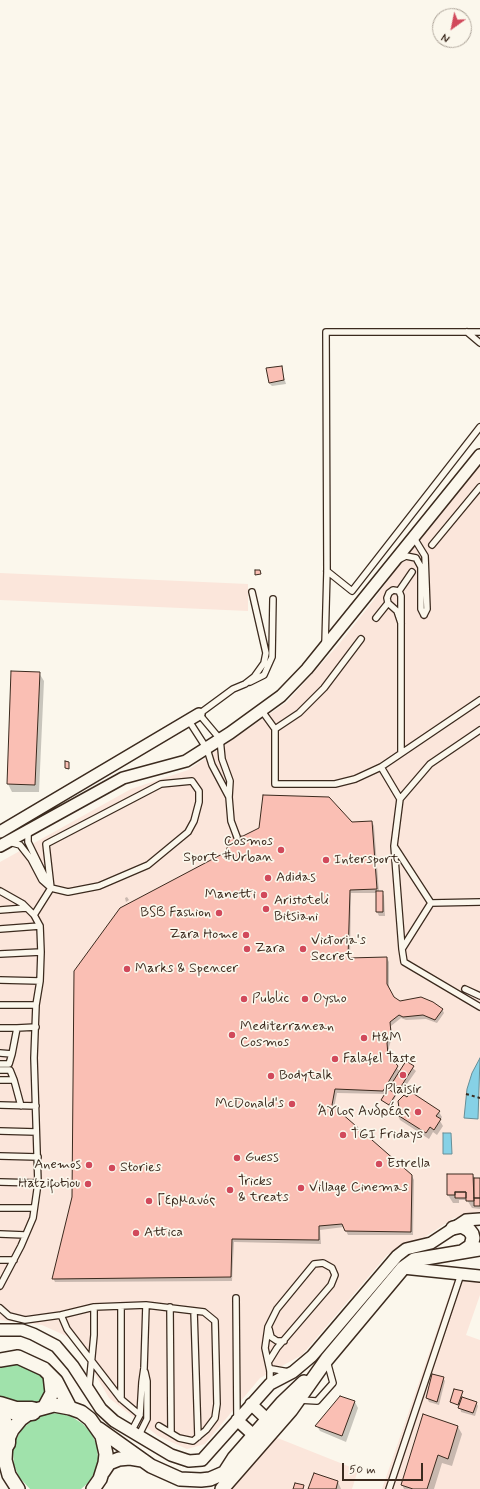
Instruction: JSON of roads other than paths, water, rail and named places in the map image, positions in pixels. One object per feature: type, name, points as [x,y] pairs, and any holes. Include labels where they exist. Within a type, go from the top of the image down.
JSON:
[{"type":"highway","points":[[0,1406],[16,1411],[39,1409]]},
{"type":"highway","points":[[0,1418],[6,1429],[4,1451]]},
{"type":"street","points":[[4,844],[123,778],[186,761],[207,749],[262,712],[286,691],[325,647],[397,560],[480,455]]},
{"type":"street","points":[[0,832],[199,714]]},
{"type":"street","points":[[0,1330],[22,1330],[56,1346],[73,1366],[88,1392],[106,1415],[134,1435],[171,1455],[189,1462],[202,1460],[270,1384],[293,1372],[312,1356],[397,1256],[406,1249],[431,1243],[466,1220],[479,1219]]},
{"type":"street","points":[[453,1228],[462,1226],[469,1230],[472,1234],[473,1238],[471,1246],[461,1252]]},
{"type":"street","points":[[225,1472],[234,1458],[258,1439],[272,1423],[298,1400],[327,1359],[403,1268],[414,1260],[480,1249]]},
{"type":"street","points":[[433,1257],[480,1258]]},
{"type":"street","points":[[403,1268],[480,1276]]},
{"type":"street","points":[[0,1360],[18,1357],[28,1360],[44,1369],[62,1391],[70,1408]]},
{"type":"street","points":[[272,1423],[282,1403],[327,1359]]},
{"type":"street","points":[[18,1489],[4,1474],[4,1451],[16,1424],[39,1409],[52,1393],[50,1375]]},
{"type":"street","points":[[251,1404],[272,1423]]},
{"type":"street","points":[[39,1409],[54,1405],[70,1408],[90,1419],[102,1436],[106,1454],[100,1482]]},
{"type":"street","points":[[237,1420],[258,1439]]},
{"type":"street","points":[[97,1428],[161,1471],[180,1478],[190,1480],[210,1479],[242,1466]]},
{"type":"street","points":[[222,1489],[242,1466],[258,1439]]},
{"type":"street","points":[[100,1482],[109,1463],[119,1459],[130,1458],[143,1460]]},
{"type":"lane","points":[[325,647],[327,571],[326,332],[480,332]]},
{"type":"lane","points":[[467,332],[480,343]]},
{"type":"lane","points":[[327,571],[352,591],[480,427]]},
{"type":"lane","points":[[432,545],[480,487]]},
{"type":"lane","points":[[397,560],[406,556],[416,558],[421,567],[422,609],[424,615],[427,609],[425,556],[414,538]]},
{"type":"lane","points":[[399,592],[412,572]]},
{"type":"lane","points":[[376,618],[388,602],[387,598],[389,593],[393,590],[399,592]]},
{"type":"lane","points":[[245,684],[254,677],[264,663],[266,653],[252,592]]},
{"type":"lane","points":[[399,592],[401,596],[401,753]]},
{"type":"lane","points":[[237,837],[231,821],[229,797],[230,781],[222,759],[220,739],[199,714],[233,689],[264,675],[272,657],[273,599]]},
{"type":"lane","points":[[388,602],[397,611],[401,624]]},
{"type":"lane","points":[[275,730],[299,713],[324,688],[361,639]]},
{"type":"lane","points":[[262,712],[275,730],[275,784],[344,783],[381,767],[480,700]]},
{"type":"lane","points":[[189,721],[207,749],[212,765],[229,797]]},
{"type":"lane","points":[[480,730],[430,764],[400,799],[394,846],[404,962],[480,1008]]},
{"type":"lane","points":[[381,767],[400,799]]},
{"type":"lane","points":[[4,844],[20,845],[31,859],[42,880],[51,888],[68,892],[99,886],[148,865],[188,832],[195,815],[199,791],[192,781],[161,784],[46,844],[51,888],[34,915]]},
{"type":"lane","points":[[28,831],[28,842],[51,888]]},
{"type":"lane","points":[[394,846],[431,903]]},
{"type":"lane","points":[[0,892],[26,908],[34,915],[40,926],[41,952],[40,980],[36,1005],[34,1058],[38,1183],[34,1208],[25,1235],[14,1260],[0,1285]]},
{"type":"lane","points":[[431,903],[480,902]]},
{"type":"lane","points":[[402,949],[431,903]]},
{"type":"lane","points":[[0,910],[26,908]]},
{"type":"lane","points":[[0,929],[40,926]]},
{"type":"lane","points":[[0,954],[41,952]]},
{"type":"lane","points":[[0,980],[40,980]]},
{"type":"lane","points":[[465,989],[480,996]]},
{"type":"lane","points":[[0,1005],[36,1005]]},
{"type":"lane","points":[[0,1028],[36,1027]]},
{"type":"lane","points":[[17,1028],[10,1067],[20,1106]]},
{"type":"lane","points":[[0,1053],[12,1054]]},
{"type":"lane","points":[[0,1064],[10,1067]]},
{"type":"lane","points":[[0,1070],[10,1067]]},
{"type":"lane","points":[[0,1080],[14,1080]]},
{"type":"lane","points":[[0,1106],[36,1106]]},
{"type":"lane","points":[[0,1131],[36,1132]]},
{"type":"lane","points":[[0,1156],[38,1157]]},
{"type":"lane","points":[[0,1182],[38,1183]]},
{"type":"lane","points":[[0,1208],[34,1208]]},
{"type":"lane","points":[[0,1234],[25,1235]]},
{"type":"lane","points":[[0,1260],[14,1260]]},
{"type":"lane","points":[[269,1361],[331,1286],[335,1275],[332,1268],[323,1263],[314,1264],[277,1308],[268,1327],[265,1348],[269,1361],[270,1384]]},
{"type":"lane","points":[[389,1489],[461,1274]]},
{"type":"lane","points":[[236,1298],[237,1420]]},
{"type":"lane","points":[[134,1435],[140,1415],[144,1368],[146,1305]]},
{"type":"lane","points":[[0,1308],[8,1316],[25,1320],[61,1315],[94,1307],[146,1305],[204,1312],[215,1321],[217,1404],[215,1418],[206,1430],[193,1440],[179,1438],[159,1426]]},
{"type":"lane","points":[[121,1306],[121,1399]]},
{"type":"lane","points":[[88,1392],[94,1335],[94,1307]]},
{"type":"lane","points":[[170,1307],[171,1433]]},
{"type":"lane","points":[[194,1311],[198,1437]]},
{"type":"lane","points":[[61,1315],[67,1329],[121,1399],[140,1415]]},
{"type":"lane","points":[[268,1327],[271,1336],[277,1341],[284,1341]]},
{"type":"lane","points":[[85,1351],[94,1335]]},
{"type":"lane","points":[[298,1400],[317,1401],[333,1383],[327,1359]]},
{"type":"lane","points":[[134,1435],[146,1419],[147,1381],[144,1368]]},
{"type":"lane","points":[[270,1371],[272,1369],[293,1372]]},
{"type":"water","points":[[480,1058],[478,1119],[464,1118],[467,1089],[472,1073]]},
{"type":"water","points":[[443,1133],[451,1133],[452,1154],[443,1154]]},
{"type":"place","name":"Cosmos Sport #Urban","points":[[281,850]]},
{"type":"place","name":"Intersport","points":[[326,860]]},
{"type":"place","name":"Adidas","points":[[268,878]]},
{"type":"place","name":"Manetti","points":[[264,895]]},
{"type":"place","name":"Aristoteli Bitsiani","points":[[266,909]]},
{"type":"place","name":"BSB Fashion","points":[[219,913]]},
{"type":"place","name":"Zara Home","points":[[246,935]]},
{"type":"place","name":"Zara","points":[[247,949]]},
{"type":"place","name":"Victoria's Secret","points":[[303,949]]},
{"type":"place","name":"Marks & Spencer","points":[[127,969]]},
{"type":"place","name":"Public","points":[[244,999]]},
{"type":"place","name":"Oysho","points":[[305,999]]},
{"type":"place","name":"Mediterranean Cosmos","points":[[232,1035]]},
{"type":"place","name":"H&M","points":[[364,1038]]},
{"type":"place","name":"Falafel Taste","points":[[335,1059]]},
{"type":"place","name":"Plaisir","points":[[403,1075]]},
{"type":"place","name":"Bodytalk","points":[[271,1076]]},
{"type":"place","name":"McDonald's","points":[[292,1104]]},
{"type":"place","name":"Άγιος Ανδρέας","points":[[418,1112]]},
{"type":"place","name":"TGI Fridays","points":[[343,1135]]},
{"type":"place","name":"Guess","points":[[237,1158]]},
{"type":"place","name":"Estrella","points":[[379,1164]]},
{"type":"place","name":"Anemos","points":[[89,1165]]},
{"type":"place","name":"Stories","points":[[112,1168]]},
{"type":"place","name":"Hatzifotiou","points":[[88,1184]]},
{"type":"place","name":"Village Cinemas","points":[[301,1188]]},
{"type":"place","name":"Tricks & treats","points":[[230,1190]]},
{"type":"place","name":"Γερμανός","points":[[149,1201]]},
{"type":"place","name":"Attica","points":[[136,1233]]}]
